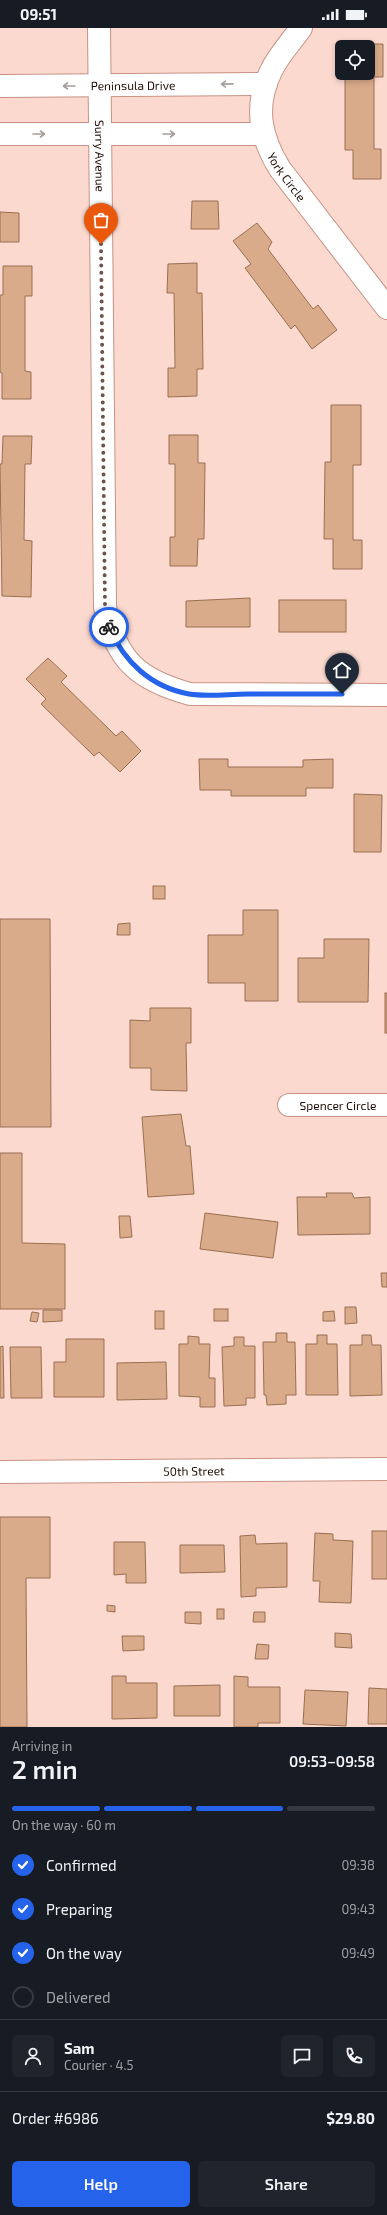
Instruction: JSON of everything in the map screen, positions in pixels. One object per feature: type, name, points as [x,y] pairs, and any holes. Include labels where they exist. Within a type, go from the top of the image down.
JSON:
[{"type":"street","name":"Surry Avenue","points":[[99,28],[105,607],[110,627],[118,646],[130,662],[145,676],[163,687],[190,694],[387,694]]},
{"type":"street","name":"York Circle","points":[[301,28],[271,70],[266,84],[261,110],[263,134],[269,151],[280,169],[387,308]]},
{"type":"street","name":"Peninsula Drive","points":[[0,86],[266,84]]},
{"type":"street","points":[[0,134],[263,134]]},
{"type":"street","name":"Spencer Circle","points":[[289,1105],[387,1105]]},
{"type":"street","name":"50th Street","points":[[0,1472],[387,1469]]},
{"type":"building","points":[[375,44],[383,44],[383,77],[375,77]]},
{"type":"building","points":[[345,80],[374,80],[374,149],[381,149],[381,179],[353,179],[353,150],[345,150]]},
{"type":"building","points":[[192,201],[218,201],[219,229],[191,229]]},
{"type":"building","points":[[0,212],[19,213],[19,242],[0,242]]},
{"type":"building","points":[[257,223],[272,242],[268,249],[313,309],[318,305],[337,330],[312,349],[295,325],[291,329],[245,268],[251,264],[233,241]]},
{"type":"building","points":[[197,263],[197,293],[202,293],[203,369],[197,369],[197,396],[168,397],[168,368],[175,368],[174,293],[167,293],[168,264]]},
{"type":"building","points":[[3,266],[32,266],[32,296],[25,296],[25,371],[31,372],[31,399],[2,399],[2,373],[0,372],[0,295],[3,295]]},
{"type":"building","points":[[331,405],[361,405],[361,465],[353,465],[353,540],[362,540],[362,569],[333,569],[333,539],[324,539],[325,462],[331,462]]},
{"type":"building","points":[[169,435],[198,435],[198,463],[205,463],[204,539],[198,539],[197,566],[170,566],[170,537],[175,537],[175,464],[169,464]]},
{"type":"building","points":[[3,436],[32,436],[31,464],[25,464],[24,540],[32,541],[31,597],[2,596],[0,464],[2,464]]},
{"type":"building","points":[[250,598],[250,627],[186,627],[186,601]]},
{"type":"building","points":[[279,600],[346,600],[346,632],[279,632]]},
{"type":"building","points":[[48,658],[67,676],[61,682],[116,736],[122,731],[141,751],[120,772],[99,752],[94,756],[41,704],[46,699],[26,679]]},
{"type":"building","points":[[199,759],[228,759],[228,767],[303,767],[303,760],[333,759],[333,788],[306,788],[306,796],[231,796],[231,790],[200,790]]},
{"type":"building","points":[[354,794],[382,795],[381,852],[354,852]]},
{"type":"building","points":[[153,886],[165,886],[165,899],[153,899]]},
{"type":"building","points":[[243,910],[278,910],[278,1001],[245,1001],[245,983],[208,983],[208,935],[243,935]]},
{"type":"building","points":[[0,919],[50,919],[51,1127],[0,1127]]},
{"type":"building","points":[[130,923],[130,935],[117,935],[118,924]]},
{"type":"building","points":[[324,939],[369,939],[368,1002],[298,1002],[298,958],[324,958]]},
{"type":"building","points":[[385,993],[387,993],[387,1033],[385,1033]]},
{"type":"building","points":[[150,1008],[191,1008],[191,1043],[186,1043],[187,1091],[151,1090],[151,1068],[130,1068],[130,1020],[150,1021]]},
{"type":"building","points":[[181,1114],[186,1146],[190,1146],[194,1194],[148,1197],[142,1117]]},
{"type":"building","points":[[0,1153],[22,1153],[22,1243],[65,1244],[65,1309],[0,1309]]},
{"type":"building","points":[[326,1193],[352,1193],[354,1198],[370,1197],[370,1234],[298,1235],[297,1197],[327,1197]]},
{"type":"building","points":[[205,1213],[278,1222],[273,1258],[200,1249]]},
{"type":"building","points":[[119,1216],[130,1216],[132,1237],[120,1238]]},
{"type":"building","points":[[381,1273],[387,1273],[387,1287],[382,1287]]},
{"type":"building","points":[[345,1307],[356,1307],[357,1323],[345,1324]]},
{"type":"building","points":[[214,1309],[228,1309],[228,1321],[214,1321]]},
{"type":"building","points":[[43,1310],[62,1310],[62,1321],[43,1322]]},
{"type":"building","points":[[155,1311],[164,1311],[164,1329],[155,1329]]},
{"type":"building","points":[[334,1311],[335,1321],[323,1321],[323,1312]]},
{"type":"building","points":[[32,1312],[39,1313],[37,1322],[30,1321]]},
{"type":"building","points":[[276,1333],[287,1333],[287,1342],[295,1342],[296,1395],[286,1395],[286,1404],[267,1405],[266,1395],[264,1395],[263,1342],[276,1342]]},
{"type":"building","points":[[317,1335],[327,1335],[327,1344],[337,1344],[338,1395],[306,1395],[306,1344],[317,1344]]},
{"type":"building","points":[[362,1335],[371,1335],[372,1345],[381,1345],[382,1395],[350,1396],[350,1345],[362,1345]]},
{"type":"building","points":[[188,1336],[199,1337],[199,1344],[210,1344],[209,1378],[215,1378],[215,1407],[200,1407],[200,1397],[179,1396],[179,1344],[188,1344]]},
{"type":"building","points":[[234,1337],[244,1337],[244,1346],[255,1346],[255,1398],[246,1398],[246,1405],[224,1406],[222,1347],[234,1346]]},
{"type":"building","points":[[66,1339],[104,1339],[104,1397],[54,1397],[54,1362],[66,1362]]},
{"type":"building","points":[[3,1346],[4,1398],[0,1398],[0,1347]]},
{"type":"building","points":[[10,1347],[41,1347],[42,1398],[11,1398]]},
{"type":"building","points":[[166,1362],[167,1399],[117,1400],[117,1363]]},
{"type":"building","points":[[0,1517],[50,1517],[50,1578],[26,1578],[27,1727],[0,1727]]},
{"type":"building","points":[[372,1531],[387,1531],[387,1579],[372,1579]]},
{"type":"building","points":[[315,1533],[333,1534],[333,1540],[353,1541],[351,1603],[319,1602],[320,1581],[313,1581]]},
{"type":"building","points":[[255,1535],[256,1544],[287,1543],[287,1587],[256,1588],[256,1596],[241,1597],[240,1536]]},
{"type":"building","points":[[114,1542],[145,1542],[146,1583],[126,1583],[126,1574],[114,1575]]},
{"type":"building","points":[[180,1545],[224,1545],[225,1572],[180,1573]]},
{"type":"building","points":[[107,1605],[115,1606],[115,1612],[107,1611]]},
{"type":"building","points":[[217,1609],[224,1609],[224,1619],[217,1619]]},
{"type":"building","points":[[185,1612],[201,1612],[201,1624],[185,1623]]},
{"type":"building","points":[[254,1612],[265,1612],[265,1622],[253,1622]]},
{"type":"building","points":[[335,1633],[351,1634],[352,1648],[335,1647]]},
{"type":"building","points":[[122,1636],[144,1636],[144,1650],[123,1651]]},
{"type":"building","points":[[257,1644],[269,1645],[268,1659],[255,1659]]},
{"type":"building","points":[[112,1676],[126,1676],[126,1683],[157,1683],[157,1718],[112,1719]]},
{"type":"building","points":[[234,1676],[248,1677],[248,1687],[280,1687],[280,1723],[258,1723],[258,1727],[234,1727]]},
{"type":"building","points":[[220,1685],[220,1716],[174,1716],[174,1686]]},
{"type":"building","points":[[369,1688],[387,1689],[387,1724],[368,1724]]},
{"type":"building","points":[[305,1690],[348,1692],[346,1726],[303,1724]]},
{"type":"way so far","points":[[101,244],[105,607],[109,627]]},
{"type":"route","points":[[109,627],[118,646],[130,662],[145,676],[163,687],[190,694],[342,694]]}]
